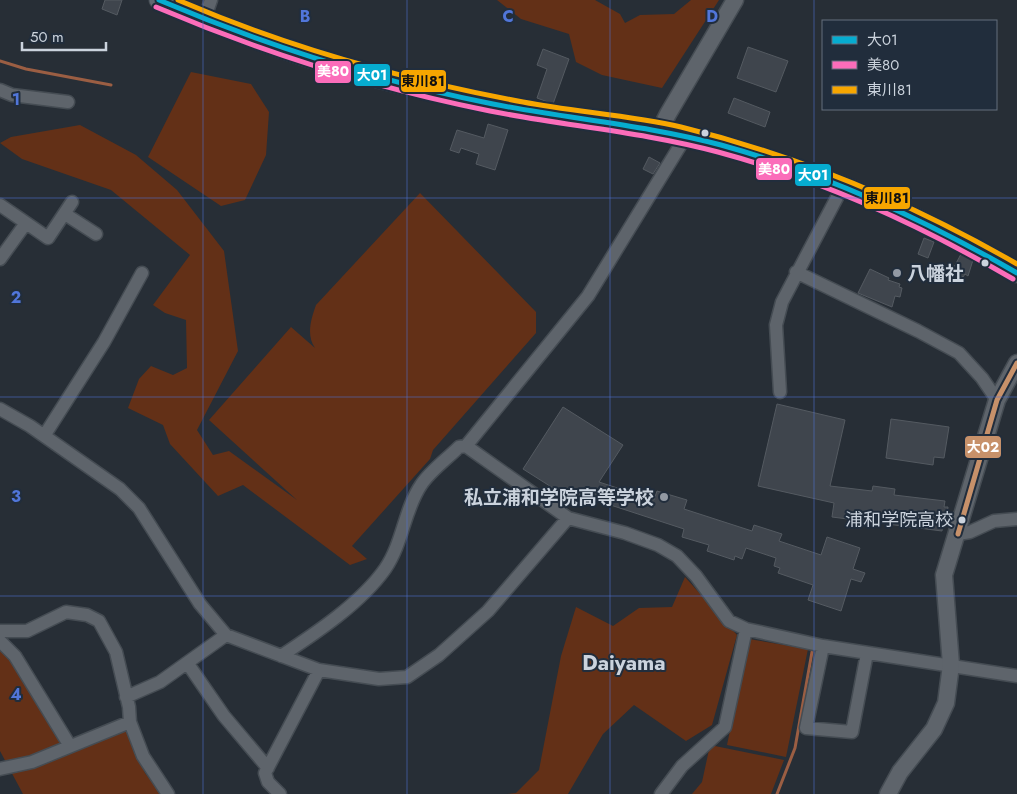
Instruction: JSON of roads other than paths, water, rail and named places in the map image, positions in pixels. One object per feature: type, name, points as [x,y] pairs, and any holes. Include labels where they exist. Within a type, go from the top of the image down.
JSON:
[{"type":"main road","points":[[159,0],[204,20],[298,54],[404,85],[564,117],[660,130],[778,163],[843,186],[946,233],[1017,273]]},
{"type":"street","points":[[204,20],[211,0]]},
{"type":"street","points":[[660,130],[736,0]]},
{"type":"street","points":[[0,90],[12,95],[68,102]]},
{"type":"street","points":[[280,656],[323,627],[374,582],[395,552],[406,517],[421,484],[459,447],[466,446],[588,296],[686,136]]},
{"type":"street","points":[[780,392],[776,325],[782,302],[796,272],[843,186]]},
{"type":"street","points":[[0,205],[48,238],[72,202]]},
{"type":"street","points":[[65,214],[96,234]]},
{"type":"street","points":[[0,259],[26,223]]},
{"type":"street","points":[[796,272],[959,353],[982,378],[997,400]]},
{"type":"street","points":[[44,436],[104,342],[142,273]]},
{"type":"street","points":[[888,794],[900,772],[934,729],[942,714],[950,686],[952,665],[944,576],[997,400],[1017,364]]},
{"type":"street","points":[[0,409],[44,436],[120,489],[139,508],[200,604],[226,635],[319,670],[380,679],[407,677],[439,655],[488,611],[568,518]]},
{"type":"street","points":[[466,446],[568,518],[625,533],[658,545],[677,556],[696,576],[729,621],[746,629],[816,645],[952,665],[1016,672]]},
{"type":"street","points":[[958,534],[970,532],[994,521],[1017,519]]},
{"type":"street","points":[[0,631],[27,631],[66,612],[87,615],[99,621],[116,652],[130,722],[143,756],[168,794]]},
{"type":"street","points":[[661,794],[682,766],[725,727],[746,629]]},
{"type":"street","points":[[126,697],[160,682],[188,664],[226,635]]},
{"type":"street","points":[[0,641],[15,656],[70,746]]},
{"type":"street","points":[[816,645],[806,728],[852,732],[867,653]]},
{"type":"street","points":[[188,664],[224,716],[268,768]]},
{"type":"street","points":[[280,794],[268,782],[265,773],[319,670]]},
{"type":"street","points":[[0,769],[32,762],[130,722]]},
{"type":"waterway","points":[[0,61],[26,69],[111,85]]},
{"type":"waterway","points":[[777,794],[795,748],[812,652]]},
{"type":"place","name":"八幡社","points":[[897,273]]},
{"type":"place","name":"私立浦和学院高等学校","points":[[664,497]]},
{"type":"place","name":"浦和学院高校","points":[[962,520]]},
{"type":"district","name":"Daiyama","points":[[624,663]]}]
